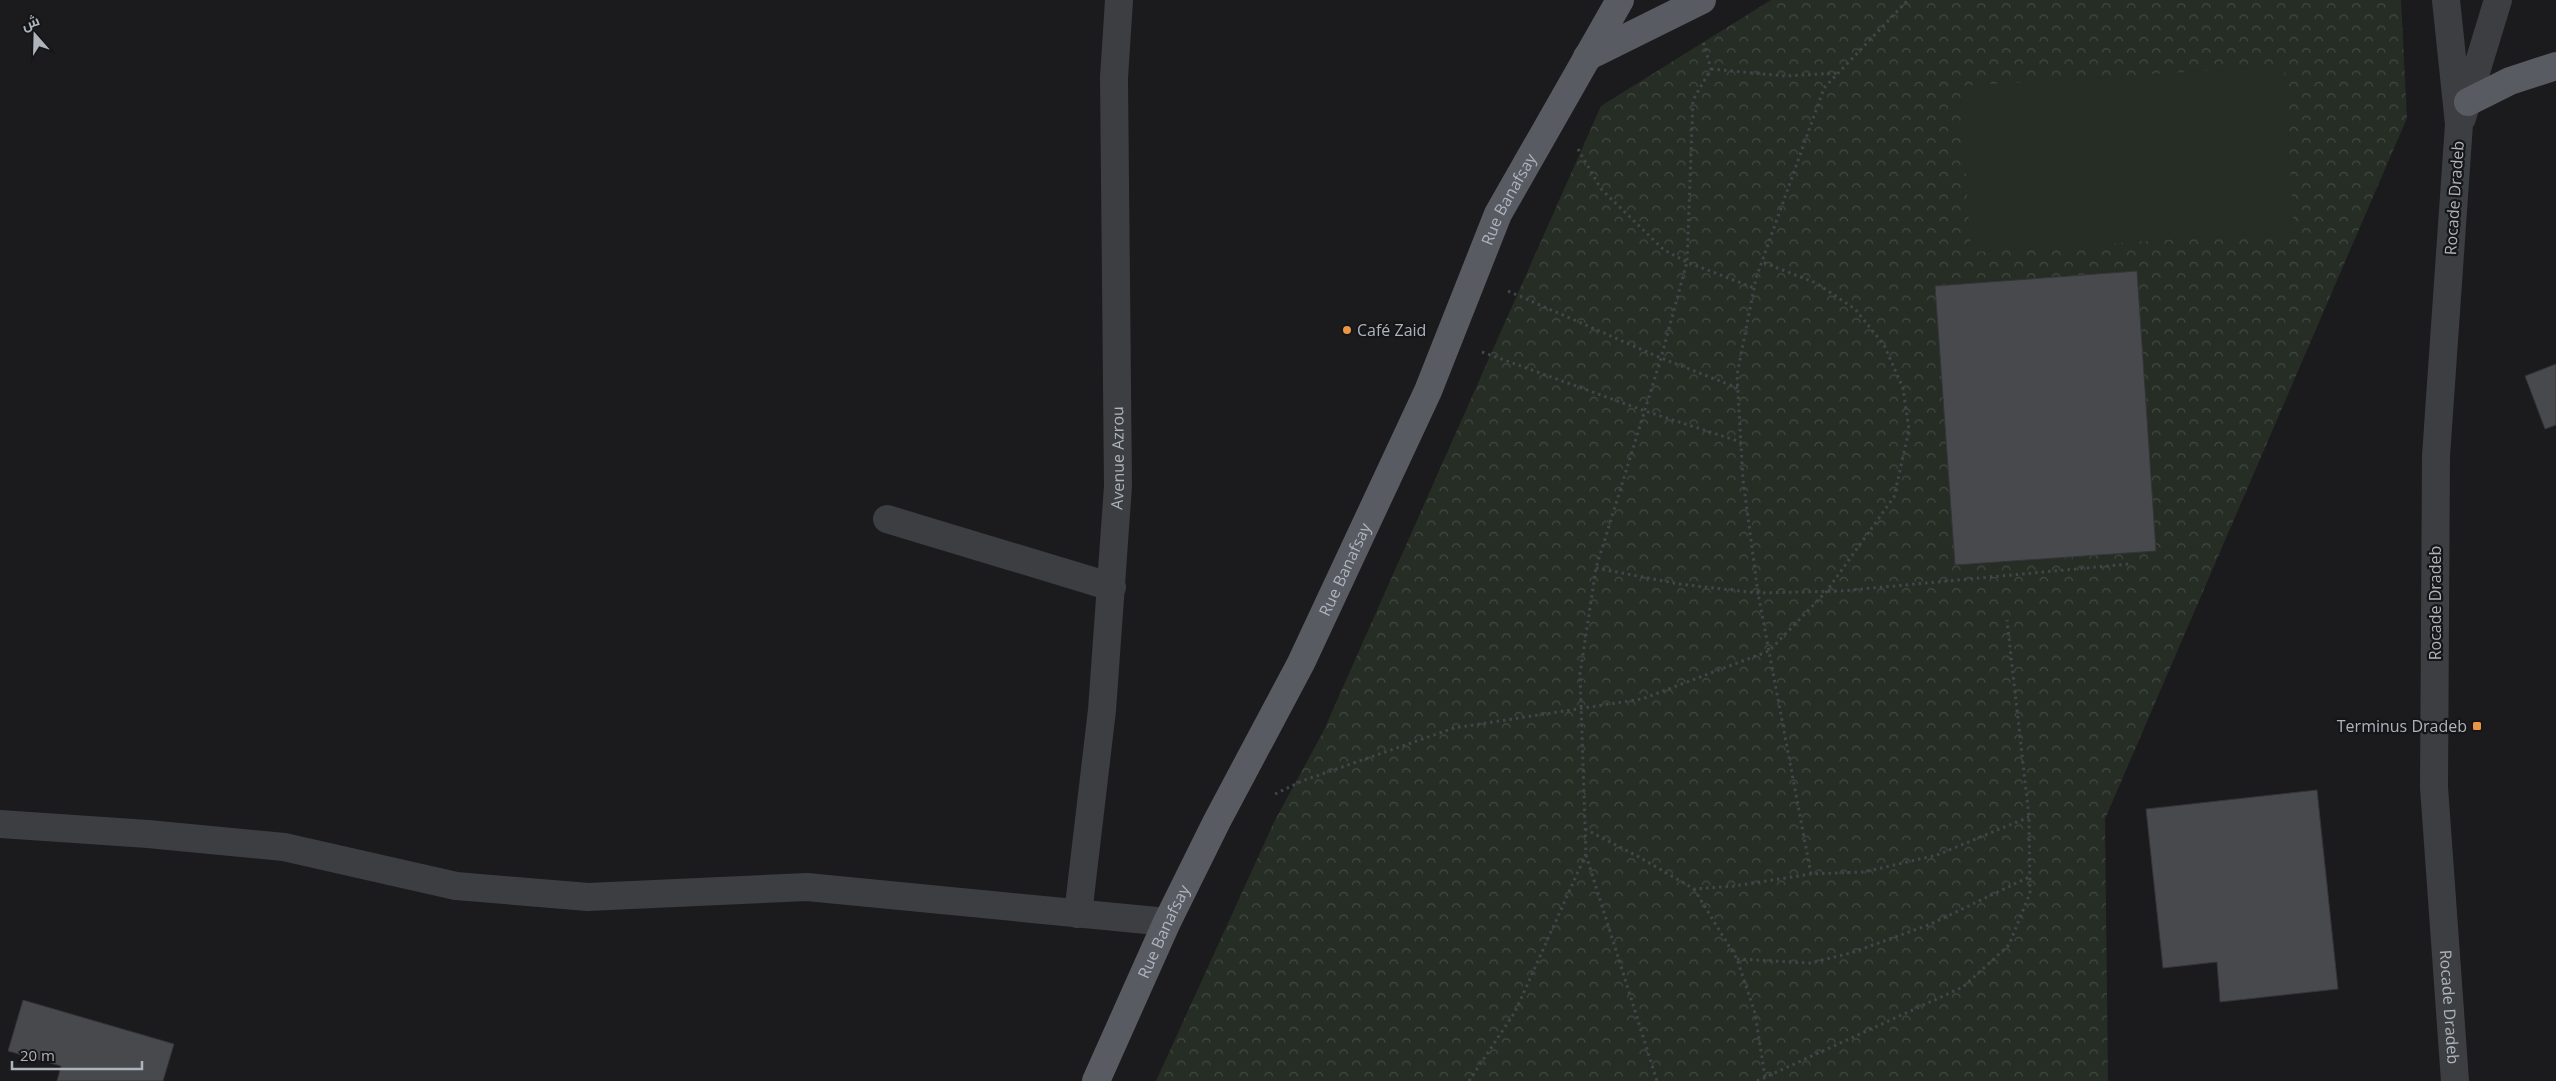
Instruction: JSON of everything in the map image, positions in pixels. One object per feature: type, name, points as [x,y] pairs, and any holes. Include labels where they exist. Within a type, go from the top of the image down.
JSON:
[{"type":"main road","name":"Rue Banafsay","points":[[1096,1081],[1167,922],[1217,821],[1301,663],[1428,391],[1498,214],[1620,0]]},
{"type":"main road","points":[[1587,57],[1698,2]]},
{"type":"main road","points":[[2464,113],[2510,81],[2556,66]]},
{"type":"street","name":"Avenue Azrou","points":[[1078,914],[1102,710],[1118,486],[1114,78],[1119,0]]},
{"type":"street","name":"Rocade Dradeb","points":[[2446,0],[2464,113]]},
{"type":"street","name":"Rocade Dradeb","points":[[2455,1081],[2434,778],[2436,456],[2464,113],[2498,0]]},
{"type":"street","points":[[887,519],[1112,588]]},
{"type":"street","points":[[0,824],[148,834],[284,847],[456,886],[475,888],[588,897],[807,887],[1167,922]]},
{"type":"path","points":[[1811,874],[1758,593],[1743,480],[1737,375],[1754,288],[1824,88],[1908,0]]},
{"type":"path","points":[[1657,1081],[1586,854],[1580,674],[1596,568],[1661,358],[1687,262],[1692,100],[1711,68],[1698,2]]},
{"type":"path","points":[[1711,68],[1785,76],[1839,73]]},
{"type":"path","points":[[1556,112],[1601,189],[1664,250],[1687,262],[1754,288]]},
{"type":"path","points":[[1268,797],[1302,782],[1454,728],[1642,698],[1769,651],[1826,592],[1894,497],[1910,430],[1903,388],[1884,345],[1854,309],[1816,284],[1762,262]]},
{"type":"path","points":[[1474,276],[1661,358],[1738,388]]},
{"type":"path","points":[[1448,340],[1645,411],[1741,442]]},
{"type":"path","points":[[1596,568],[1679,584],[1758,593],[1826,592],[2129,564]]},
{"type":"path","points":[[1756,1081],[1963,987],[2009,944],[2030,893],[2030,817],[2007,620]]},
{"type":"path","points":[[1694,889],[1734,886],[1811,874],[1864,872],[1937,855],[2030,817]]},
{"type":"path","points":[[1585,828],[1639,856],[1694,889],[1737,959],[1755,1013],[1765,1077]]},
{"type":"path","points":[[1468,1081],[1515,1012],[1586,854]]},
{"type":"path","points":[[1737,959],[1810,963],[1852,953],[1931,924],[2029,877]]},
{"type":"green space","points":[[1771,0],[2401,0],[2407,118],[2105,819],[2108,1081],[1156,1081],[1274,822],[1323,732],[1601,106]]},
{"type":"green space","points":[[2284,66],[2294,232],[1971,252],[1960,86]]},
{"type":"building","points":[[2137,271],[2156,551],[1955,565],[1935,286]]},
{"type":"building","points":[[2556,364],[2556,425],[2545,429],[2525,376]]},
{"type":"building","points":[[2317,790],[2338,989],[2220,1002],[2217,962],[2163,968],[2146,809]]},
{"type":"building","points":[[23,1000],[174,1044],[163,1081],[57,1081],[61,1066],[8,1051]]},
{"type":"place","name":"Café Zaid","points":[[1347,330]]},
{"type":"place","name":"Terminus Dradeb","points":[[2477,726]]}]
